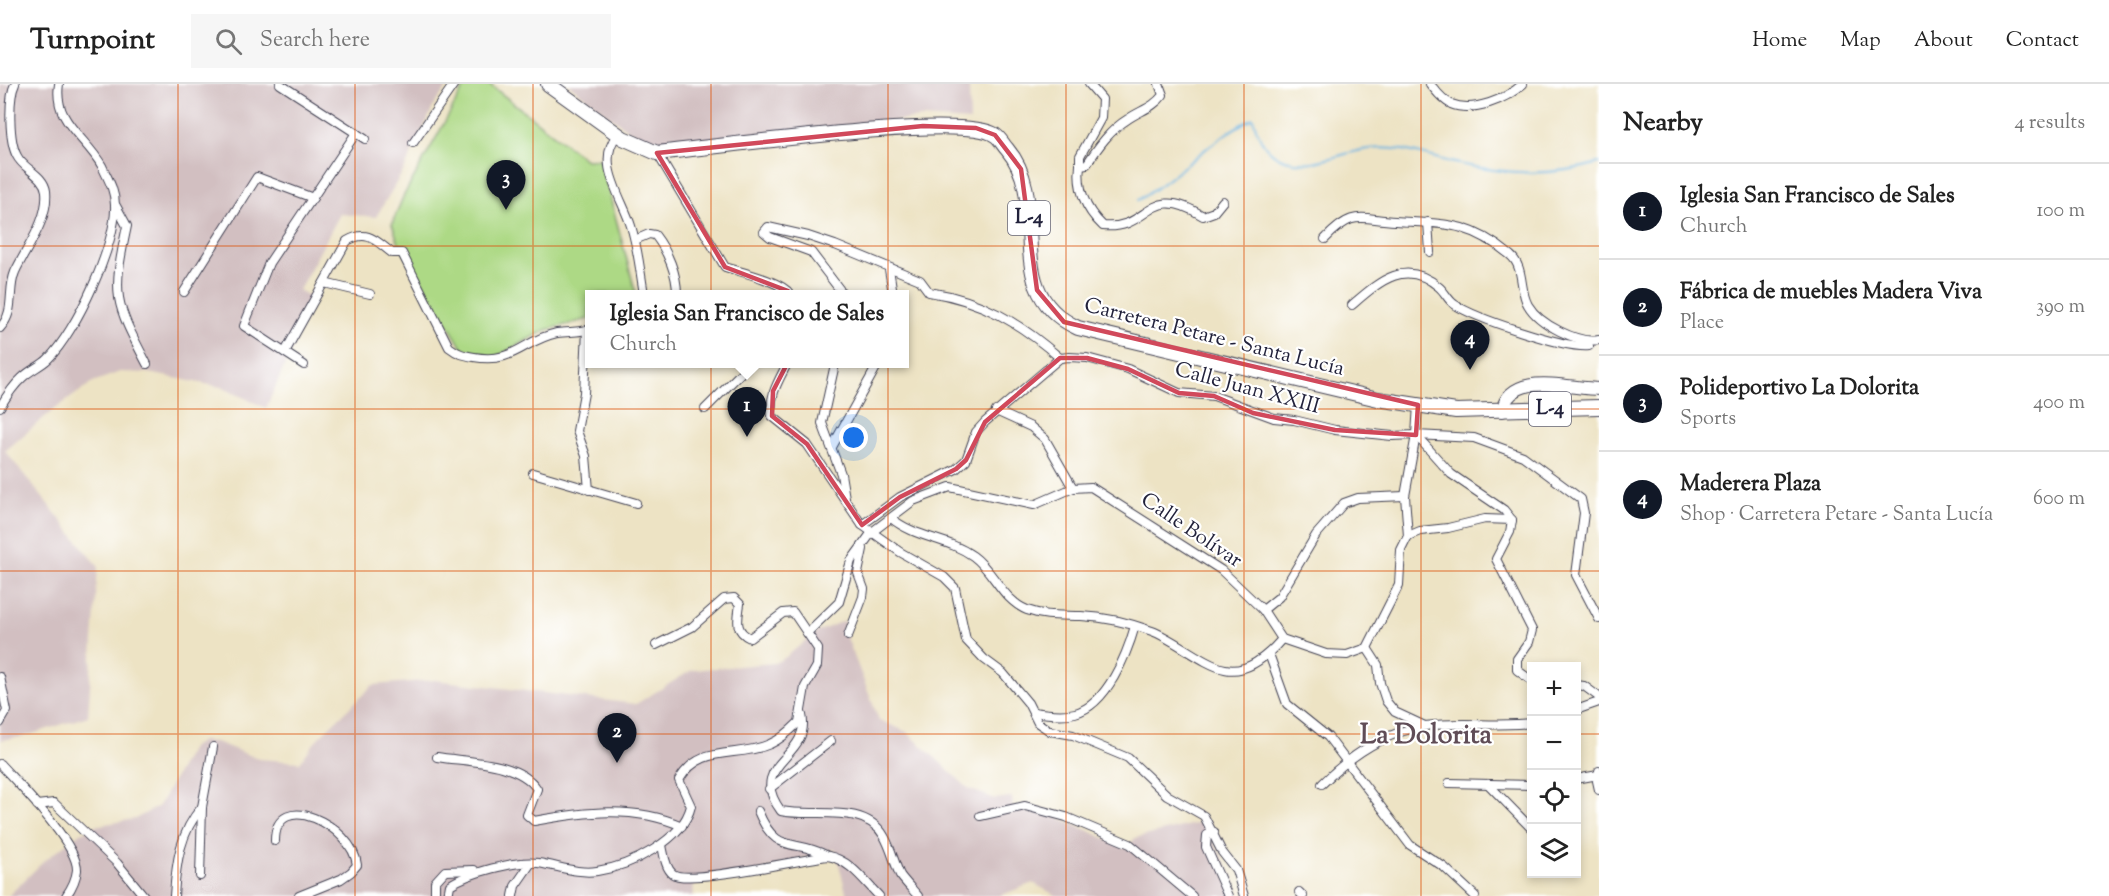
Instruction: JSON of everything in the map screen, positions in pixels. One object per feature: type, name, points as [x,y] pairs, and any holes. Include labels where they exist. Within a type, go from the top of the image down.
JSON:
[{"type":"main road","points":[[548,84],[617,135],[657,153]]},
{"type":"main road","name":"Carretera Petare - Santa Lucía","points":[[657,153],[923,126],[976,128],[995,135],[1021,170],[1028,189],[1030,266],[1037,290],[1064,322],[1078,328],[1378,399],[1456,411],[1599,407]]},
{"type":"street","points":[[0,328],[10,313],[15,272],[40,225],[46,191],[39,178],[16,155],[10,105],[11,92],[15,84]]},
{"type":"street","points":[[0,407],[22,378],[48,360],[70,333],[89,293],[111,234],[116,206],[113,188],[99,161],[65,118],[58,103],[59,84]]},
{"type":"street","points":[[280,84],[365,139]]},
{"type":"street","points":[[413,143],[454,84]]},
{"type":"street","points":[[1089,84],[1102,99],[1101,118],[1080,156],[1078,181],[1083,198],[1103,226],[1120,228],[1168,202],[1185,205],[1203,216],[1214,212],[1223,201]]},
{"type":"street","points":[[1080,165],[1086,164],[1108,135],[1127,119],[1149,109],[1159,100],[1163,95],[1160,84]]},
{"type":"street","points":[[1430,84],[1439,95],[1452,104],[1479,105],[1501,99],[1523,84]]},
{"type":"street","points":[[304,365],[243,326],[269,263],[356,133]]},
{"type":"street","points":[[617,135],[610,143],[607,157],[615,189],[634,240],[643,290]]},
{"type":"street","points":[[657,153],[725,267],[766,280],[786,290]]},
{"type":"street","points":[[184,292],[257,177],[313,198]]},
{"type":"street","points":[[116,206],[128,226],[117,273],[118,303],[147,364]]},
{"type":"street","points":[[1325,239],[1340,225],[1360,217],[1461,226],[1509,253],[1518,266],[1527,303],[1533,311],[1577,340],[1599,342]]},
{"type":"street","points":[[1428,222],[1431,252]]},
{"type":"street","points":[[840,290],[811,252],[770,237],[765,232],[768,227],[817,239],[920,280],[929,292],[967,299],[989,308],[1027,332],[1060,358],[996,411],[976,432],[966,460],[956,469],[900,497],[862,525]]},
{"type":"street","points":[[634,240],[650,234],[655,235],[670,264],[677,283],[677,290]]},
{"type":"street","points":[[285,352],[347,241],[365,235],[373,236],[392,254],[402,253],[449,347],[458,354],[490,360],[512,355],[537,340],[557,333],[585,330]]},
{"type":"street","points":[[889,269],[892,290]]},
{"type":"street","points":[[1352,305],[1388,278],[1400,273],[1416,274],[1439,287],[1455,305],[1470,311],[1554,341],[1584,346],[1599,342]]},
{"type":"street","points":[[324,283],[370,294]]},
{"type":"street","name":"Calle Juan XXIII","points":[[1060,358],[1087,358],[1128,369],[1179,393],[1214,396],[1274,418],[1335,430],[1392,436],[1474,438],[1523,456],[1581,499],[1584,513],[1576,575],[1599,619]]},
{"type":"street","points":[[586,368],[584,393],[577,431],[586,456],[589,490]]},
{"type":"street","points":[[705,409],[745,368]]},
{"type":"street","points":[[784,368],[773,391],[770,404],[772,416],[807,444],[862,525],[944,577],[955,588],[966,640],[984,659],[1003,673],[1033,712],[1038,723],[1050,731],[1073,735],[1128,758],[1167,795],[1204,816],[1222,852],[1236,870],[1244,896]]},
{"type":"street","points":[[834,368],[822,423],[841,474],[845,501]]},
{"type":"street","points":[[832,447],[875,368]]},
{"type":"street","points":[[1502,411],[1507,396],[1521,387],[1546,385],[1599,389]]},
{"type":"street","points":[[891,518],[902,527],[974,556],[1016,604],[1028,610],[1049,616],[1082,616],[1135,626],[1180,644],[1224,669],[1238,669],[1269,654],[1282,639],[1326,654],[1347,655],[1367,648],[1399,585],[1401,550],[1408,536],[1406,496],[1416,435],[1418,405]]},
{"type":"street","points":[[807,633],[839,602],[851,561],[872,532],[913,501],[950,487],[969,489],[1017,504],[1034,505],[1073,488],[1045,439],[1031,427],[996,411]]},
{"type":"street","points":[[1416,435],[1451,474],[1504,510],[1512,520],[1510,532],[1496,559],[1532,630],[1529,642],[1517,659],[1517,670],[1527,677]]},
{"type":"street","points":[[533,473],[636,503]]},
{"type":"street","name":"Calle Bolívar","points":[[1073,488],[1091,487],[1221,570],[1263,610],[1282,639]]},
{"type":"street","points":[[1263,610],[1279,597],[1316,535],[1344,503],[1358,498],[1406,496]]},
{"type":"street","points":[[1408,536],[1420,531],[1448,528],[1485,519],[1512,520]]},
{"type":"street","points":[[848,636],[863,597],[864,589],[858,573],[863,545]]},
{"type":"street","points":[[435,896],[435,882],[446,872],[531,863],[597,871],[622,864],[662,845],[682,826],[691,806],[679,780],[693,762],[714,754],[770,744],[799,722],[805,687],[817,666],[818,649],[793,612],[783,613],[750,638],[742,634],[738,628],[740,604],[734,598],[724,599],[692,627],[656,645]]},
{"type":"street","points":[[1033,712],[1059,715],[1076,713],[1088,706],[1110,684],[1128,651],[1135,626]]},
{"type":"street","points":[[1367,648],[1378,665],[1383,692],[1395,712],[1425,726]]},
{"type":"street","points":[[1269,654],[1287,704],[1321,729],[1346,759],[1399,834],[1410,845],[1444,867],[1475,896]]},
{"type":"street","points":[[0,677],[7,711],[0,723]]},
{"type":"street","points":[[1581,685],[1599,697]]},
{"type":"street","points":[[1581,708],[1599,702]]},
{"type":"street","points":[[801,711],[804,732],[800,740],[775,768],[769,781],[769,789],[781,810],[794,814],[843,813],[864,819],[876,826],[888,844],[900,875],[918,896]]},
{"type":"street","points":[[1322,784],[1346,759],[1400,734],[1425,726],[1527,723]]},
{"type":"street","points":[[769,789],[831,741]]},
{"type":"street","points":[[200,876],[202,807],[213,747]]},
{"type":"street","points":[[437,757],[509,770],[531,779],[537,789],[527,815],[534,821],[583,812],[608,811],[649,815],[682,826]]},
{"type":"street","points":[[0,764],[37,805],[74,856],[77,870],[72,887],[66,896]]},
{"type":"street","points":[[1581,777],[1598,772],[1599,790]]},
{"type":"street","points":[[1449,783],[1527,785]]},
{"type":"street","points":[[1488,784],[1527,824]]},
{"type":"street","points":[[37,805],[54,803],[117,863],[144,896]]},
{"type":"street","points":[[980,816],[1025,806],[1066,817],[1130,844],[1191,896]]},
{"type":"street","points":[[174,896],[176,860],[190,820],[202,807]]},
{"type":"street","points":[[758,811],[772,837],[788,846],[818,851],[839,858],[879,896]]},
{"type":"street","points":[[275,841],[275,829],[279,819],[297,814],[333,827],[345,836],[356,853],[357,864],[351,872],[299,896]]},
{"type":"street","points":[[1214,832],[1207,835],[1206,847],[1228,896]]},
{"type":"street","points":[[662,845],[671,873],[678,877],[692,878],[828,856]]},
{"type":"street","points":[[513,896],[515,886],[531,863]]},
{"type":"street","points":[[448,896],[450,885],[477,870]]},
{"type":"highlighted area","points":[[923,126],[976,128],[995,135],[1021,169],[1037,290],[1064,322],[1418,405],[1416,435],[1335,430],[1253,413],[1214,396],[1179,393],[1128,369],[1087,358],[1060,358],[985,422],[966,460],[956,469],[900,497],[862,525],[807,444],[772,416],[773,391],[803,333],[788,291],[725,267],[657,153]]},
{"type":"shaded area","points":[[0,84],[450,84],[435,103],[405,168],[376,217],[340,214],[299,290],[314,299],[266,408],[221,387],[148,373],[120,372],[93,382],[52,411],[5,451],[98,566],[88,716],[23,737],[0,740]]},
{"type":"shaded area","points":[[568,84],[969,84],[970,121],[922,118],[694,142],[662,142],[642,137],[628,130]]},
{"type":"shaded area","points":[[845,620],[844,630],[879,720],[907,732],[969,789],[995,799],[1012,797],[1013,811],[1031,810],[1051,814],[1127,848],[1135,838],[1203,822],[1234,879],[1237,896],[1057,896],[1033,883],[999,896],[847,896],[835,849],[753,873],[693,883],[694,896],[8,896],[44,861],[76,836],[94,826],[135,819],[159,806],[191,748],[202,741],[216,742],[259,759],[300,762],[319,737],[373,685],[435,680],[636,704],[692,670],[775,663],[815,633]]},
{"type":"green space","points":[[466,84],[489,84],[586,160],[600,159],[635,290],[585,290],[585,320],[546,330],[492,359],[462,348],[399,244],[392,224],[403,197]]},
{"type":"waterway","points":[[1138,200],[1223,136],[1253,118],[1257,131],[1268,149],[1278,157],[1296,162],[1317,161],[1380,148],[1402,150],[1473,167],[1509,172],[1545,172],[1599,163]]},
{"type":"place","name":"Polideportivo La Dolorita","points":[[506,210]]},
{"type":"place","name":"Maderera Plaza","points":[[1470,370]]},
{"type":"place","name":"Iglesia San Francisco de Sales","points":[[747,437]]},
{"type":"place","name":"Fábrica de muebles Madera Viva","points":[[617,763]]},
{"type":"district","name":"La Dolorita","points":[[1426,736]]}]
